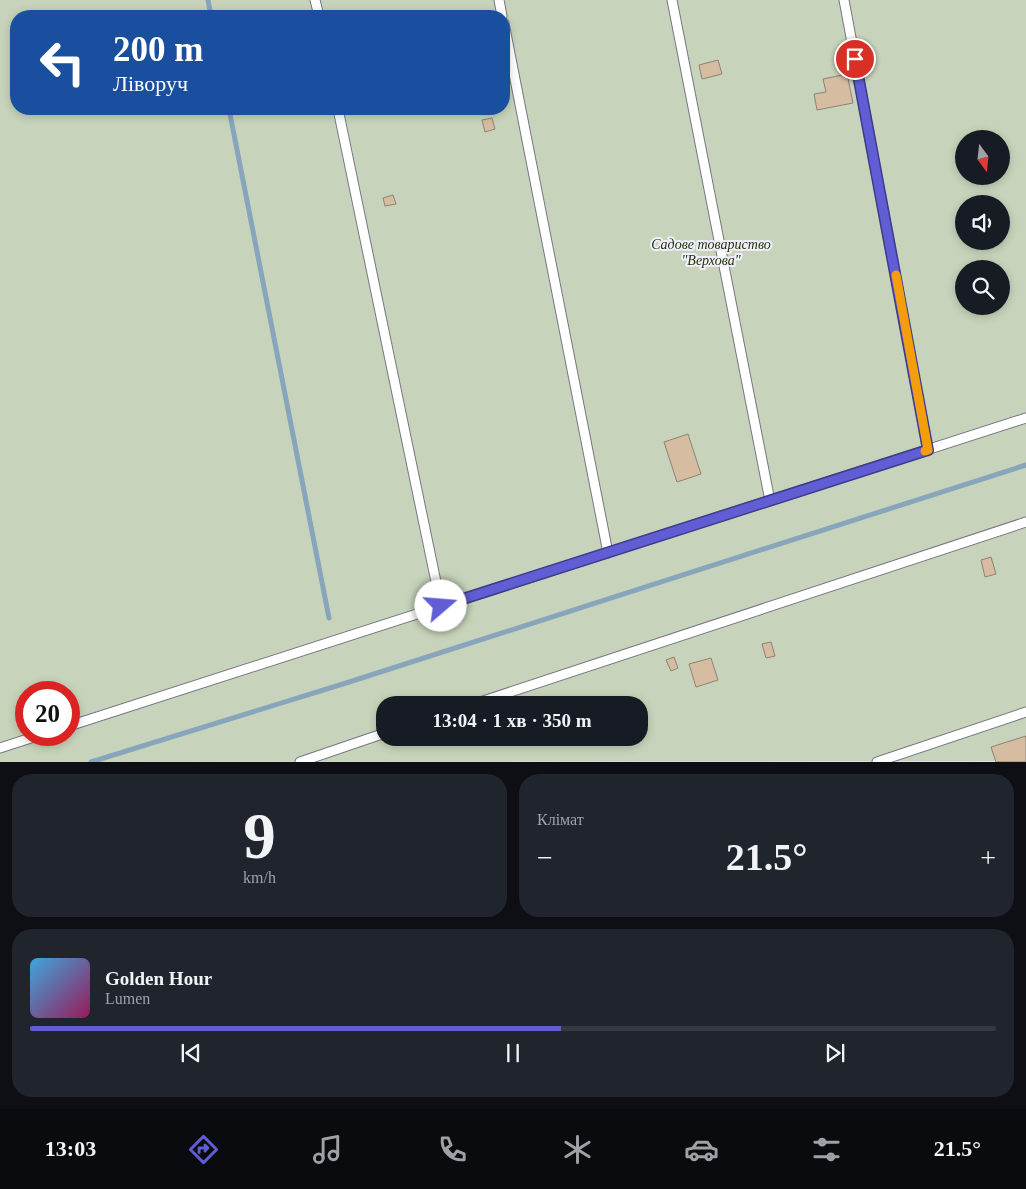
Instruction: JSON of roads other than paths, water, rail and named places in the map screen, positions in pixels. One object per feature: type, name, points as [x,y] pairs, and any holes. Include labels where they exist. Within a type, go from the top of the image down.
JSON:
[{"type":"lane","points":[[672,0],[770,501]]},
{"type":"lane","points":[[844,0],[928,450]]},
{"type":"lane","points":[[510,54],[608,553]]},
{"type":"lane","points":[[339,115],[441,606]]},
{"type":"lane","points":[[80,722],[1026,418]]},
{"type":"lane","points":[[498,696],[1026,522]]},
{"type":"lane","points":[[876,762],[1026,712]]},
{"type":"lane","points":[[300,762],[376,736]]},
{"type":"lane","points":[[0,748],[15,743]]},
{"type":"waterway","points":[[208,0],[210,10]]},
{"type":"waterway","points":[[230,115],[329,618]]},
{"type":"waterway","points":[[91,762],[346,683],[1026,465]]},
{"type":"park label","name":"Садове товариство \"Верхова\"","points":[[711,252]]}]
